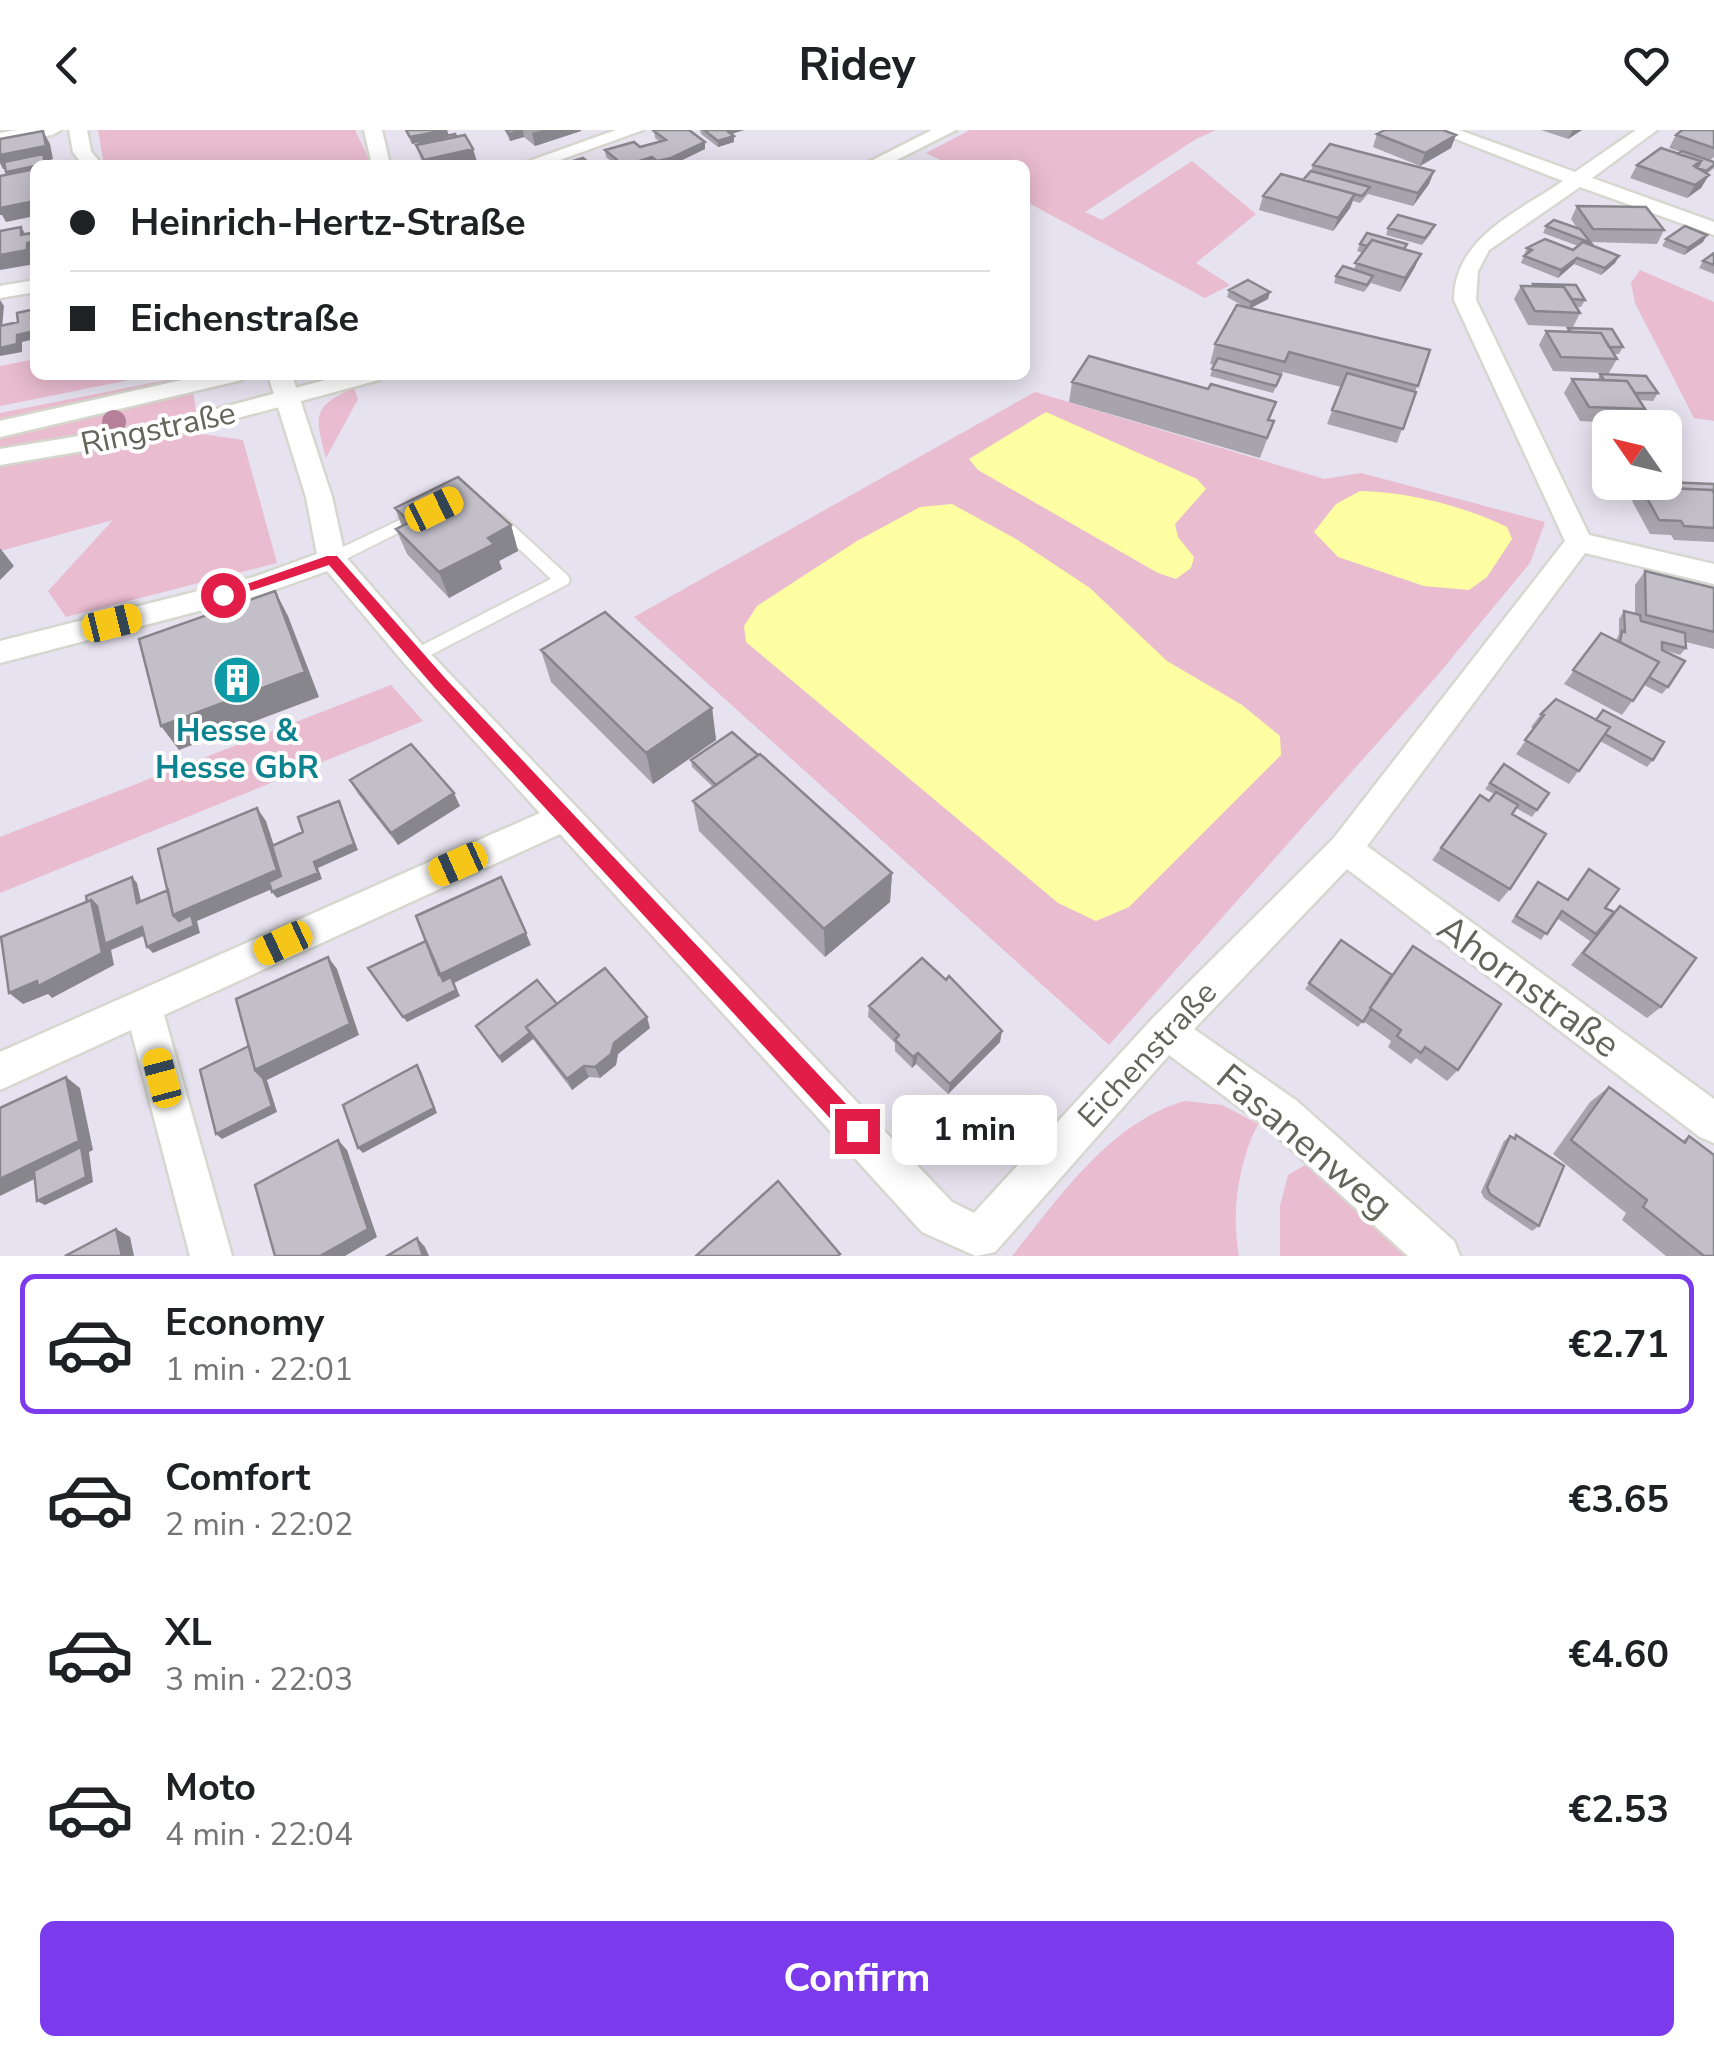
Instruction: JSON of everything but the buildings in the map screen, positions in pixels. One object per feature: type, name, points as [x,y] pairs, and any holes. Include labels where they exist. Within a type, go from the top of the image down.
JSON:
[{"type":"street","points":[[0,138],[52,130]]},
{"type":"street","points":[[78,130],[82,152],[89,160]]},
{"type":"street","points":[[374,130],[381,160]]},
{"type":"street","points":[[542,160],[634,130]]},
{"type":"street","points":[[883,160],[947,130]]},
{"type":"street","points":[[1442,130],[1714,229]]},
{"type":"street","points":[[1648,130],[1482,246],[1469,262],[1465,300],[1579,542],[1714,574]]},
{"type":"street","points":[[0,292],[30,287]]},
{"type":"street","name":"Ringstraße","points":[[0,429],[212,380]]},
{"type":"street","name":"Ringstraße","points":[[0,457],[171,428],[284,387],[335,380]]},
{"type":"street","name":"Eichenstraße","points":[[284,387],[320,497],[332,559],[415,656],[564,817],[937,1217],[972,1246],[1166,1031],[1345,850],[1579,542]]},
{"type":"street","points":[[0,652],[260,585],[332,559]]},
{"type":"street","points":[[0,1071],[564,817]]},
{"type":"street","name":"Ahornstraße","points":[[1345,850],[1714,1122]]},
{"type":"street","points":[[143,1007],[211,1256]]},
{"type":"street","name":"Fasanenweg","points":[[1166,1031],[1283,1115],[1440,1256]]},
{"type":"lane","points":[[415,656],[562,580],[482,505]]},
{"type":"lane","points":[[332,559],[434,509]]},
{"type":"shaded area","points":[[98,130],[355,130],[370,160],[103,160]]},
{"type":"shaded area","points":[[970,130],[1216,130],[1085,212],[1102,220],[1192,161],[1256,214],[1196,263],[1230,285],[1205,298],[1030,204],[1030,160],[941,160],[926,153]]},
{"type":"shaded area","points":[[1640,270],[1714,302],[1714,421],[1694,418],[1635,303],[1631,283]]},
{"type":"shaded area","points":[[30,360],[30,380],[129,380],[0,406],[0,366]]},
{"type":"shaded area","points":[[167,380],[187,380],[0,422],[0,413]]},
{"type":"shaded area","points":[[354,388],[358,399],[326,458],[320,414],[330,401]]},
{"type":"shaded area","points":[[193,392],[197,416],[0,451],[0,436]]},
{"type":"shaded area","points":[[1035,392],[1324,479],[1361,473],[1545,522],[1530,563],[1436,677],[1109,1045],[634,617]]},
{"type":"shaded area","points":[[1046,412],[1197,479],[1206,489],[1175,524],[1178,537],[1194,557],[1191,568],[1176,579],[1158,573],[978,470],[969,459]]},
{"type":"shaded area","points":[[199,428],[201,434],[243,440],[277,563],[66,617],[48,591],[113,520],[0,551],[0,463]]},
{"type":"shaded area","points":[[1360,491],[1416,497],[1454,507],[1507,527],[1512,539],[1487,577],[1469,590],[1424,586],[1338,557],[1314,532],[1336,504]]},
{"type":"shaded area","points":[[952,504],[1016,539],[1090,588],[1167,661],[1242,705],[1280,736],[1281,755],[1129,907],[1096,921],[1058,903],[746,642],[744,626],[757,606],[857,541],[920,507]]},
{"type":"shaded area","points":[[391,685],[423,721],[0,893],[0,837]]},
{"type":"shaded area","points":[[1185,1101],[1222,1105],[1258,1124],[1245,1155],[1238,1188],[1239,1256],[1012,1256],[1068,1187],[1110,1144],[1158,1111]]},
{"type":"shaded area","points":[[1307,1164],[1413,1256],[1280,1256],[1280,1206],[1288,1175]]},
{"type":"place","name":"Hesse & Hesse GbR","points":[[237,680]]},
{"type":"route","points":[[223,595],[332,559],[415,656],[857,1131]]}]
